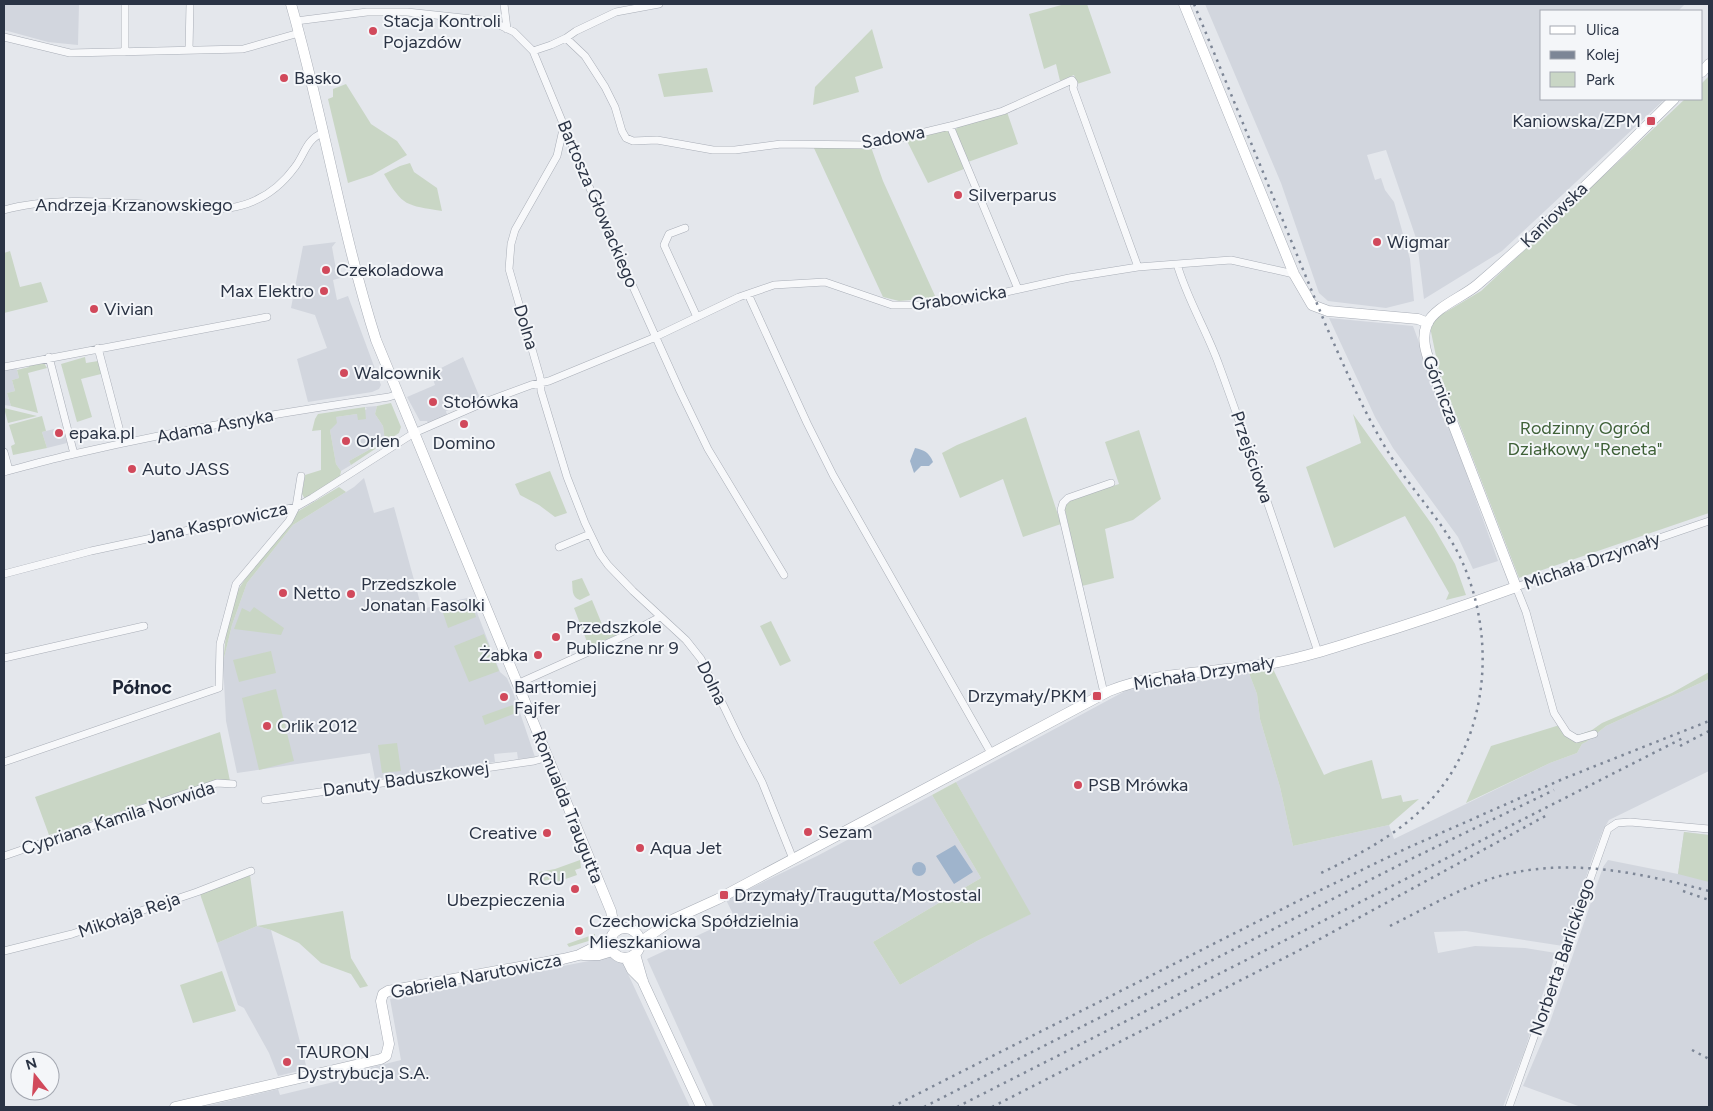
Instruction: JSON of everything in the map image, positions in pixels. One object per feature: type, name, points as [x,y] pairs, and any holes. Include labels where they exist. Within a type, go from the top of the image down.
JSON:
[{"type":"street","points":[[125,4],[125,52]]},
{"type":"street","points":[[189,50],[190,4]]},
{"type":"street","name":"Romualda Traugutta","points":[[291,4],[300,33],[362,297],[376,340],[620,930]]},
{"type":"street","points":[[404,4],[407,12]]},
{"type":"street","points":[[504,4],[507,29]]},
{"type":"street","points":[[533,50],[551,46],[576,31],[616,12],[659,4]]},
{"type":"street","points":[[1184,4],[1294,274],[1312,305],[1328,311],[1418,319],[1428,323]]},
{"type":"street","name":"Bartosza Głowackiego","points":[[296,21],[367,12],[407,12],[491,20],[514,32],[533,50],[603,220],[708,449],[784,575]]},
{"type":"street","points":[[4,37],[70,53],[243,49],[300,33]]},
{"type":"street","name":"Sadowa","points":[[566,38],[586,56],[605,87],[615,107],[626,138],[633,141],[657,140],[713,150],[736,150],[781,144],[871,144],[950,126],[1004,111],[1072,80],[1074,83],[1073,88],[1138,267]]},
{"type":"street","name":"Kaniowska","points":[[1428,323],[1439,311],[1473,288],[1508,259],[1673,100]]},
{"type":"street","name":"Dolna","points":[[564,124],[556,156],[515,230],[508,259],[511,278],[540,376],[541,391],[567,477],[590,534],[608,565],[686,640],[701,659],[762,782],[793,860]]},
{"type":"street","points":[[950,126],[1018,289]]},
{"type":"street","name":"Andrzeja Krzanowskiego","points":[[4,210],[32,204],[84,203],[228,208],[256,201],[279,186],[296,166],[308,142],[323,133]]},
{"type":"street","points":[[685,228],[668,234],[664,245],[697,317]]},
{"type":"street","name":"Grabowicka","points":[[414,433],[485,402],[540,383],[655,336],[748,294],[774,285],[825,282],[892,305],[924,305],[984,297],[1069,278],[1138,267],[1231,260],[1294,274]]},
{"type":"street","name":"Przejściowa","points":[[1178,264],[1183,282],[1218,360],[1318,652]]},
{"type":"street","points":[[748,294],[807,424],[833,476],[991,753]]},
{"type":"street","points":[[4,366],[267,317]]},
{"type":"street","name":"Górnicza","points":[[1428,323],[1424,338],[1425,348],[1526,612],[1554,713],[1567,732],[1577,739],[1594,734]]},
{"type":"street","points":[[98,348],[122,443]]},
{"type":"street","points":[[49,357],[74,454]]},
{"type":"street","name":"Adama Asnyka","points":[[6,471],[122,443],[231,422],[398,394]]},
{"type":"street","name":"Jana Kasprowicza","points":[[4,574],[91,551],[296,507],[414,433]]},
{"type":"street","points":[[4,452],[6,471]]},
{"type":"street","points":[[4,762],[219,688],[220,644],[236,584],[289,521],[296,507],[301,476]]},
{"type":"street","points":[[1104,693],[1060,510],[1068,498],[1111,483]]},
{"type":"street","name":"Michała Drzymały","points":[[638,937],[718,899],[1104,693],[1124,685],[1144,679],[1274,663],[1318,652],[1402,626],[1709,521]]},
{"type":"street","points":[[559,546],[590,534]]},
{"type":"street","points":[[517,684],[624,636],[660,617]]},
{"type":"street","points":[[4,658],[144,626]]},
{"type":"street","name":"Danuty Baduszkowej","points":[[265,800],[534,761],[548,757]]},
{"type":"street","name":"Cypriana Kamila Norwida","points":[[4,856],[217,783],[233,784]]},
{"type":"street","name":"Norberta Barlickiego","points":[[1509,1107],[1606,833],[1613,825],[1622,822],[1709,829]]},
{"type":"street","name":"Mikołaja Reja","points":[[4,951],[72,934],[197,892],[251,871]]},
{"type":"street","points":[[620,930],[638,937],[640,946],[631,956],[618,957],[611,948],[612,936],[620,930]]},
{"type":"street","name":"Gabriela Narutowicza","points":[[175,1107],[381,1059],[386,1056],[389,1044],[381,1001],[383,994],[388,991],[579,955],[598,946],[611,948]]},
{"type":"street","points":[[631,956],[701,1107]]},
{"type":"shaded area","points":[[4,4],[79,4],[78,45],[48,42],[4,30]]},
{"type":"shaded area","points":[[1205,4],[1685,4],[1679,10],[1540,10],[1540,100],[1664,100],[1502,251],[1424,299],[1417,241],[1386,150],[1367,155],[1375,180],[1381,178],[1385,190],[1394,202],[1410,259],[1414,301],[1386,308],[1328,301],[1319,293],[1281,183]]},
{"type":"shaded area","points":[[336,242],[332,247],[337,275],[343,274],[344,277],[333,280],[337,300],[348,296],[381,385],[379,389],[372,392],[308,402],[297,359],[327,348],[315,315],[291,308],[303,246]]},
{"type":"shaded area","points":[[1329,318],[1413,326],[1498,561],[1473,569],[1458,537],[1393,448],[1375,417]]},
{"type":"shaded area","points":[[463,357],[480,398],[446,411],[447,415],[428,423],[427,421],[420,421],[407,397],[435,385],[431,373]]},
{"type":"shaded area","points":[[16,367],[19,378],[12,380],[15,391],[7,393],[11,406],[4,405],[4,370]]},
{"type":"shaded area","points":[[377,406],[375,414],[383,426],[385,441],[349,461],[351,465],[341,471],[336,464],[330,430],[336,417],[357,414],[367,409],[365,407]]},
{"type":"shaded area","points":[[62,427],[67,443],[47,448],[42,432]]},
{"type":"shaded area","points":[[364,478],[374,513],[394,507],[422,609],[471,597],[500,672],[507,678],[513,692],[535,757],[518,759],[517,752],[494,754],[495,762],[375,779],[370,753],[237,773],[226,721],[223,662],[232,625],[247,583],[293,525],[354,487]]},
{"type":"shaded area","points":[[1249,673],[1257,694],[1260,719],[1280,787],[1293,846],[1389,825],[1394,839],[1550,763],[1577,753],[1582,744],[1606,726],[1709,679],[1709,771],[1609,820],[1603,830],[1592,859],[1563,946],[1466,931],[1434,932],[1438,953],[1475,946],[1525,948],[1556,953],[1524,1052],[1503,1107],[714,1107],[647,959],[735,918],[726,900],[817,856],[932,795],[981,878],[873,942],[900,985],[977,941],[1030,914],[956,782],[1127,690]]},
{"type":"shaded area","points":[[1684,832],[1709,835],[1709,1107],[1581,1107],[1523,1086],[1549,1025],[1603,867],[1608,860],[1678,874]]},
{"type":"shaded area","points":[[257,926],[271,930],[307,1069],[278,1076],[269,1053],[244,1008],[238,1005],[217,943]]},
{"type":"shaded area","points":[[610,957],[622,961],[690,1107],[202,1107],[278,1089],[280,1095],[346,1079],[345,1074],[401,1060],[390,999]]},
{"type":"green space","points":[[1065,4],[1087,4],[1111,73],[1077,84],[1074,75],[1060,81],[1056,64],[1044,69],[1029,14]]},
{"type":"green space","points":[[872,29],[883,68],[855,77],[859,92],[813,105],[815,87]]},
{"type":"green space","points":[[707,68],[713,92],[664,97],[658,74]]},
{"type":"green space","name":"Rodzinny Ogród Działkowy \"Reneta\"","points":[[1709,76],[1709,513],[1519,578],[1439,371],[1429,322],[1481,291],[1684,100],[1703,100],[1703,82]]},
{"type":"green space","points":[[346,84],[371,124],[397,141],[407,155],[372,175],[348,183],[328,99],[333,97],[333,89]]},
{"type":"green space","points":[[1007,112],[1018,144],[968,162],[955,130],[958,127]]},
{"type":"green space","points":[[944,130],[949,131],[964,169],[928,183],[906,139]]},
{"type":"green space","points":[[813,146],[871,147],[883,181],[936,298],[899,301],[883,297]]},
{"type":"green space","points":[[410,163],[414,172],[437,188],[442,211],[407,203],[401,199],[390,185],[384,174]]},
{"type":"green space","points":[[10,251],[20,287],[41,282],[48,302],[4,313],[4,253]]},
{"type":"green space","points":[[85,357],[86,363],[98,361],[101,374],[81,379],[92,417],[77,422],[61,364]]},
{"type":"green space","points":[[44,363],[47,368],[28,373],[38,413],[11,406],[7,393],[15,391],[12,380],[19,378],[17,370],[29,367],[28,364]]},
{"type":"green space","points":[[391,403],[401,427],[399,433],[351,465],[349,461],[385,441],[383,426],[375,414],[377,406]]},
{"type":"green space","points":[[365,407],[366,419],[358,420],[357,414],[336,417],[337,423],[330,430],[336,464],[341,471],[340,476],[305,499],[302,494],[305,475],[321,470],[321,430],[312,431],[318,414]]},
{"type":"green space","points":[[4,408],[37,416],[8,423]]},
{"type":"green space","points":[[1353,414],[1433,526],[1455,564],[1466,595],[1446,600],[1449,593],[1405,516],[1334,548],[1306,467],[1361,443]]},
{"type":"green space","points":[[42,416],[46,431],[42,432],[47,448],[13,455],[11,446],[15,444],[9,425]]},
{"type":"green space","points":[[1026,417],[1061,524],[1023,537],[1003,479],[960,498],[942,453]]},
{"type":"green space","points":[[1139,430],[1161,499],[1133,520],[1105,529],[1114,578],[1082,586],[1065,506],[1070,500],[1119,484],[1105,442]]},
{"type":"green space","points":[[550,471],[567,513],[555,517],[539,505],[520,495],[515,484]]},
{"type":"green space","points":[[339,487],[346,492],[293,525],[247,583],[232,625],[223,662],[226,635],[236,593],[251,570],[297,512]]},
{"type":"green space","points":[[582,578],[590,595],[580,600],[574,595],[572,581]]},
{"type":"green space","points":[[470,599],[476,617],[448,628],[441,607]]},
{"type":"green space","points":[[592,600],[604,629],[620,623],[624,632],[589,647],[574,608]]},
{"type":"green space","points":[[254,607],[284,628],[281,635],[234,629],[242,608],[250,612]]},
{"type":"green space","points":[[771,621],[791,661],[780,666],[760,626]]},
{"type":"green space","points":[[484,634],[499,671],[469,682],[454,646]]},
{"type":"green space","points":[[271,651],[276,673],[239,682],[233,660]]},
{"type":"green space","points":[[1273,669],[1324,775],[1372,760],[1382,799],[1401,795],[1403,802],[1419,799],[1389,825],[1293,846],[1280,787],[1260,719],[1257,694],[1249,673]]},
{"type":"green space","points":[[1709,672],[1709,679],[1606,726],[1582,744],[1577,753],[1550,763],[1466,803],[1491,746],[1563,724],[1570,731],[1578,735],[1672,693]]},
{"type":"green space","name":"Orlik 2012","points":[[276,689],[294,761],[259,770],[242,698]]},
{"type":"green space","points":[[513,705],[516,713],[485,725],[482,716]]},
{"type":"green space","points":[[220,732],[230,781],[216,780],[49,835],[35,797]]},
{"type":"green space","points":[[397,743],[401,771],[382,773],[378,745]]},
{"type":"green space","points":[[956,782],[1031,914],[977,941],[900,985],[873,942],[981,878],[932,795]]},
{"type":"green space","points":[[1684,832],[1709,835],[1709,882],[1678,874]]},
{"type":"green space","points":[[580,860],[581,868],[575,870],[577,875],[557,882],[547,880],[540,882],[539,872],[555,869]]},
{"type":"green space","points":[[250,875],[257,926],[217,943],[200,894]]},
{"type":"green space","points":[[343,911],[351,958],[368,986],[360,988],[351,974],[321,963],[299,943],[271,930],[257,926]]},
{"type":"green space","points":[[595,934],[595,939],[569,947],[567,944]]},
{"type":"green space","points":[[222,971],[236,1011],[193,1023],[180,985]]},
{"type":"water","points":[[915,448],[926,452],[933,462],[929,466],[921,466],[914,473],[910,461]]},
{"type":"water","points":[[955,845],[973,872],[954,884],[936,856]]},
{"type":"water","points":[[919,862],[924,864],[926,869],[924,874],[919,876],[914,874],[912,869],[914,864]]},
{"type":"railway","points":[[1194,4],[1327,328],[1351,381],[1397,466],[1455,547],[1473,591],[1480,625],[1483,659],[1480,692],[1473,725],[1460,757],[1443,785],[1420,811],[1384,839],[1317,875]]},
{"type":"railway","points":[[892,1107],[1298,901],[1405,849],[1565,778],[1709,721]]},
{"type":"railway","points":[[1680,746],[1709,731]]},
{"type":"railway","points":[[957,1107],[1685,737]]},
{"type":"railway","points":[[924,1107],[1413,858],[1554,790]]},
{"type":"railway","points":[[992,1107],[1296,952],[1549,814]]},
{"type":"railway","points":[[1390,926],[1487,880],[1542,869],[1570,867],[1598,869],[1654,878],[1709,891]]},
{"type":"railway","points":[[1683,891],[1709,900]]},
{"type":"railway","points":[[1692,1050],[1709,1059]]},
{"type":"place","name":"Stacja Kontroli Pojazdów","points":[[373,31]]},
{"type":"place","name":"Basko","points":[[284,78]]},
{"type":"place","name":"Kaniowska/ZPM","points":[[1651,121]]},
{"type":"place","name":"Silverparus","points":[[958,195]]},
{"type":"place","name":"Wigmar","points":[[1377,242]]},
{"type":"place","name":"Czekoladowa","points":[[326,270]]},
{"type":"place","name":"Max Elektro","points":[[324,291]]},
{"type":"place","name":"Vivian","points":[[94,309]]},
{"type":"place","name":"Walcownik","points":[[344,373]]},
{"type":"place","name":"Stołówka","points":[[433,402]]},
{"type":"place","name":"Domino","points":[[464,424]]},
{"type":"place","name":"epaka.pl","points":[[59,433]]},
{"type":"place","name":"Orlen","points":[[346,441]]},
{"type":"place","name":"Auto JASS","points":[[132,469]]},
{"type":"place","name":"Netto","points":[[283,593]]},
{"type":"place","name":"Przedszkole Jonatan Fasolki","points":[[351,594]]},
{"type":"place","name":"Przedszkole Publiczne nr 9","points":[[556,637]]},
{"type":"place","name":"Żabka","points":[[538,655]]},
{"type":"place","name":"Drzymały/PKM","points":[[1097,696]]},
{"type":"place","name":"Bartłomiej Fajfer","points":[[504,697]]},
{"type":"place","name":"Orlik 2012","points":[[267,726]]},
{"type":"place","name":"PSB Mrówka","points":[[1078,785]]},
{"type":"place","name":"Sezam","points":[[808,832]]},
{"type":"place","name":"Creative","points":[[547,833]]},
{"type":"place","name":"Aqua Jet","points":[[640,848]]},
{"type":"place","name":"RCU Ubezpieczenia","points":[[575,889]]},
{"type":"place","name":"Drzymały/Traugutta/Mostostal","points":[[724,895]]},
{"type":"place","name":"Czechowicka Spółdzielnia Mieszkaniowa","points":[[579,931]]},
{"type":"place","name":"TAURON Dystrybucja S.A.","points":[[287,1062]]},
{"type":"district","name":"Północ","points":[[142,687]]}]
